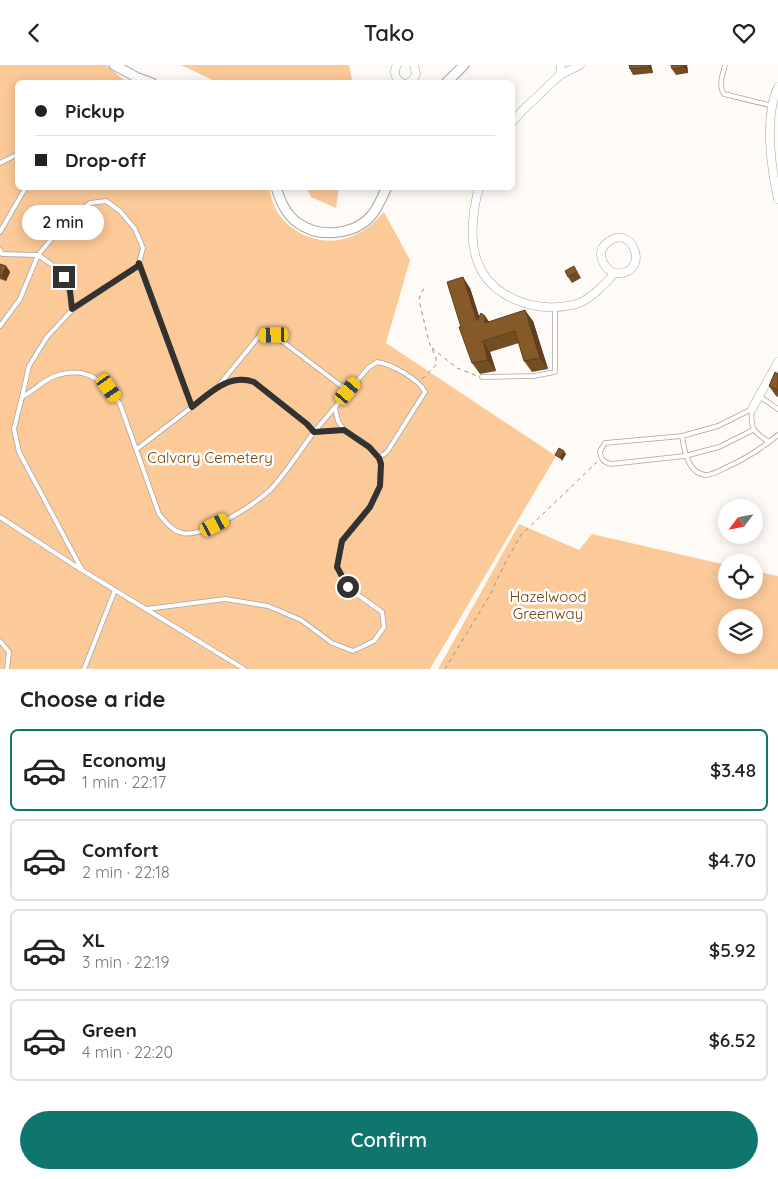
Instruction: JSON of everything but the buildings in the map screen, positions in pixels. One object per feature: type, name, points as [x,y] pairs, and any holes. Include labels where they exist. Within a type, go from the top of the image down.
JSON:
[{"type":"street","points":[[114,65],[144,80]]},
{"type":"street","points":[[397,65],[394,72],[399,80]]},
{"type":"street","points":[[411,80],[416,74],[414,65]]},
{"type":"street","points":[[449,80],[464,65]]},
{"type":"street","points":[[560,75],[561,65]]},
{"type":"street","points":[[515,118],[560,75],[580,65]]},
{"type":"street","points":[[778,87],[775,94],[770,126],[773,177],[778,199]]},
{"type":"street","points":[[277,190],[282,204],[297,223],[314,231],[336,233],[356,227],[374,213],[386,190]]},
{"type":"street","points":[[478,190],[474,204],[474,244],[478,263],[489,282],[506,295],[528,305],[555,307],[581,302],[609,281],[614,273]]},
{"type":"street","points":[[622,238],[632,244],[635,249],[636,260],[630,270],[625,273],[614,273],[604,266],[601,255],[606,243],[610,240],[622,238]]},
{"type":"street","points":[[752,409],[778,362]]},
{"type":"lane","points":[[725,65],[720,85],[724,94],[773,107]]},
{"type":"lane","points":[[0,163],[15,156]]},
{"type":"lane","points":[[0,232],[24,190]]},
{"type":"lane","points":[[0,326],[20,299],[38,255],[68,219],[90,203],[106,201],[120,211],[135,229],[143,248],[138,266],[72,309],[47,337],[29,365],[14,429],[19,452],[82,570]]},
{"type":"lane","points":[[0,250],[2,254],[38,255],[51,264],[64,277],[70,291],[72,309]]},
{"type":"lane","points":[[139,263],[192,407]]},
{"type":"lane","points":[[482,377],[534,376],[555,372],[555,307]]},
{"type":"lane","points":[[218,387],[260,335],[274,335],[348,391]]},
{"type":"lane","points":[[22,397],[54,377],[77,371],[92,376],[109,388],[120,404],[159,514],[167,524],[182,533],[198,533],[248,508],[271,489],[348,391],[368,368],[377,362],[388,364],[422,386],[425,392],[387,452],[379,458]]},
{"type":"lane","points":[[137,449],[218,387],[244,378],[254,382],[307,424],[314,432]]},
{"type":"lane","points":[[759,396],[778,409]]},
{"type":"lane","points":[[147,609],[226,599],[268,606],[302,620],[332,643],[353,651],[374,641],[384,627],[382,612],[348,587],[337,567],[342,541],[370,507],[380,486],[381,464],[379,458],[369,447],[344,430],[338,421],[334,408]]},
{"type":"lane","points":[[752,409],[751,421],[753,430],[769,442]]},
{"type":"lane","points":[[752,409],[718,426],[682,436],[605,443],[600,451],[601,458],[611,464],[686,456],[719,447],[753,430]]},
{"type":"lane","points":[[314,432],[344,430]]},
{"type":"lane","points":[[682,436],[686,456],[690,464],[706,475],[743,460],[778,435]]},
{"type":"lane","points":[[0,517],[82,570],[244,669]]},
{"type":"lane","points":[[84,669],[115,590]]},
{"type":"lane","points":[[0,641],[9,652],[7,669]]},
{"type":"path","points":[[422,386],[422,378],[436,365],[436,358],[424,323],[419,300],[425,287]]},
{"type":"path","points":[[432,347],[457,368],[466,373],[482,377]]},
{"type":"path","points":[[446,669],[490,595],[521,535],[601,458]]},
{"type":"green space","name":"Calvary Cemetery","points":[[0,65],[106,65],[126,80],[15,80],[15,190],[270,190],[276,210],[287,224],[305,235],[326,241],[347,238],[361,232],[384,212],[410,260],[386,343],[556,456],[430,669],[0,669]]},
{"type":"green space","points":[[181,65],[349,65],[352,80],[213,80]]},
{"type":"green space","points":[[308,190],[339,190],[336,208],[311,197]]},
{"type":"green space","name":"Hazelwood Greenway","points":[[519,524],[579,550],[592,534],[718,563],[718,599],[763,599],[763,573],[778,576],[778,669],[438,669]]},
{"type":"route","points":[[64,277],[70,291],[72,309],[138,266],[139,263],[192,407],[218,387],[244,378],[254,382],[307,424],[314,432],[344,430],[369,447],[379,458],[381,464],[380,486],[370,507],[342,541],[337,567],[348,587]]}]
